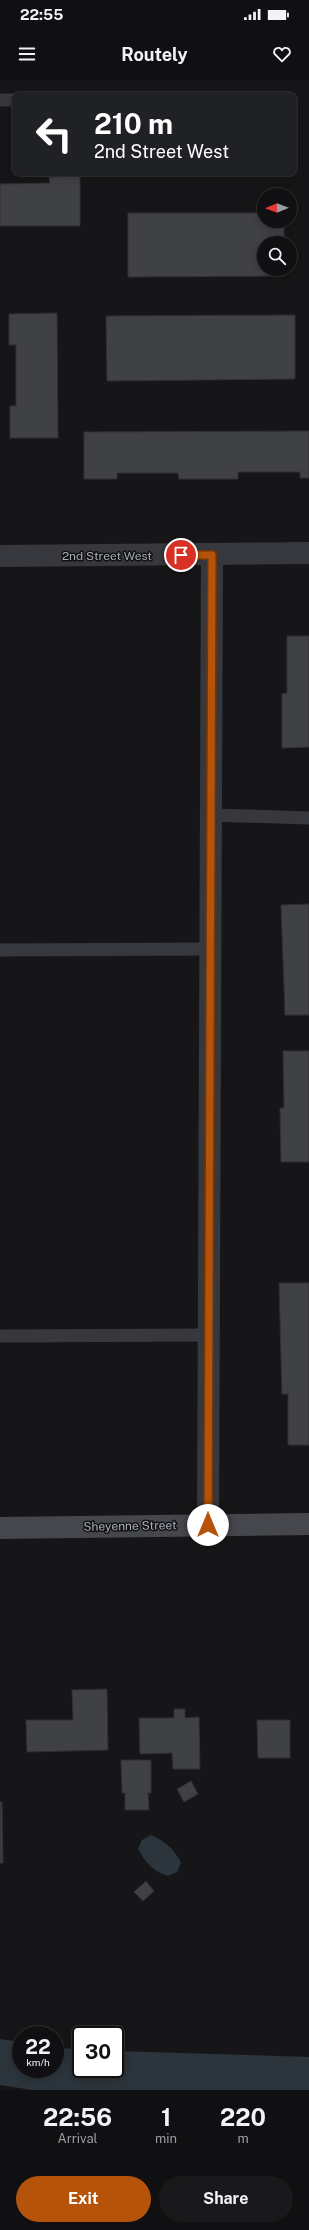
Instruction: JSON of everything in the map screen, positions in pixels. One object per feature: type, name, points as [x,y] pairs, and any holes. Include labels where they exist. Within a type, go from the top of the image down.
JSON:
[{"type":"main road","name":"Sheyenne Street","points":[[0,1528],[309,1524]]},
{"type":"street","name":"2nd Street West","points":[[0,556],[309,553]]},
{"type":"street","points":[[208,1525],[212,555]]},
{"type":"lane","points":[[0,100],[12,100]]},
{"type":"lane","points":[[211,815],[309,818]]},
{"type":"lane","points":[[0,950],[210,949]]},
{"type":"lane","points":[[0,1336],[209,1335]]},
{"type":"shaded area","points":[[151,1835],[165,1843],[176,1854],[181,1863],[177,1872],[168,1876],[158,1872],[150,1866],[144,1858],[138,1849],[142,1840]]},
{"type":"shaded area","points":[[0,2039],[12,2041],[12,2078],[64,2078],[64,2048],[72,2049],[72,2078],[124,2078],[124,2051],[309,2057],[309,2090],[32,2090],[0,2085]]},
{"type":"building","points":[[80,176],[80,226],[0,226],[0,184],[50,183],[49,177]]},
{"type":"building","points":[[128,213],[257,213],[257,228],[284,228],[284,236],[257,236],[257,276],[284,276],[128,277]]},
{"type":"building","points":[[57,313],[58,438],[10,438],[10,406],[16,406],[16,345],[9,345],[9,314]]},
{"type":"building","points":[[295,315],[295,379],[107,381],[106,316]]},
{"type":"building","points":[[309,431],[309,478],[300,478],[300,472],[238,472],[238,479],[179,479],[178,473],[117,473],[117,479],[84,479],[84,432]]},
{"type":"building","points":[[287,636],[309,636],[309,747],[282,748],[282,694],[287,693]]},
{"type":"building","points":[[309,904],[309,1015],[285,1015],[281,905]]},
{"type":"building","points":[[283,1051],[309,1051],[309,1162],[281,1162],[280,1108],[284,1108]]},
{"type":"building","points":[[279,1283],[309,1283],[309,1445],[288,1445],[288,1394],[282,1394]]},
{"type":"building","points":[[107,1689],[108,1750],[27,1752],[26,1720],[73,1720],[72,1690]]},
{"type":"building","points":[[174,1709],[185,1709],[185,1718],[199,1717],[200,1769],[173,1769],[172,1753],[140,1754],[139,1718],[174,1718]]},
{"type":"building","points":[[257,1720],[290,1720],[290,1758],[258,1758]]},
{"type":"building","points":[[121,1760],[151,1760],[151,1793],[148,1793],[149,1810],[125,1810],[125,1793],[122,1793]]},
{"type":"building","points":[[191,1781],[198,1794],[184,1802],[177,1789]]},
{"type":"building","points":[[0,1802],[2,1802],[3,1863],[0,1863]]},
{"type":"building","points":[[146,1881],[154,1891],[143,1901],[134,1892]]},
{"type":"route","points":[[181,555],[212,555],[208,1525]]}]
